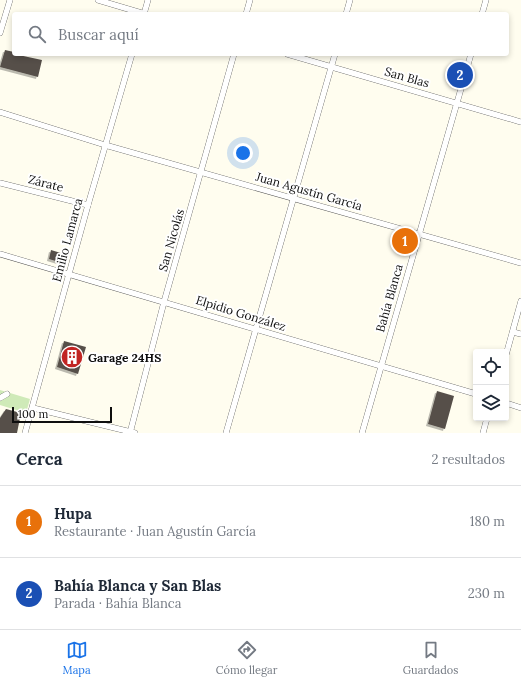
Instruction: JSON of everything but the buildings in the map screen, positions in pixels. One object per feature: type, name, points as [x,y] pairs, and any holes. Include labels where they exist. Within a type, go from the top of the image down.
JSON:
[{"type":"street","points":[[0,33],[10,0]]},
{"type":"street","points":[[98,0],[137,12]]},
{"type":"street","points":[[145,12],[148,0]]},
{"type":"street","points":[[247,12],[250,0]]},
{"type":"street","points":[[347,12],[350,0]]},
{"type":"street","points":[[483,12],[486,0]]},
{"type":"street","name":"Emilio Lamarca","points":[[25,433],[70,275],[88,205],[131,56]]},
{"type":"street","name":"San Nicolás","points":[[132,432],[164,302],[202,172],[233,56]]},
{"type":"street","name":"San Blas","points":[[294,56],[521,122]]},
{"type":"street","points":[[226,433],[334,56]]},
{"type":"street","name":"Bahía Blanca","points":[[362,433],[470,56]]},
{"type":"street","name":"Juan Agustín García","points":[[0,112],[105,145],[521,263]]},
{"type":"street","name":"Zárate","points":[[0,183],[88,205]]},
{"type":"street","name":"Elpidio González","points":[[0,254],[382,365],[473,393]]},
{"type":"street","points":[[508,349],[521,301]]},
{"type":"street","points":[[513,332],[521,334]]},
{"type":"street","points":[[0,398],[7,394]]},
{"type":"street","points":[[509,404],[521,408]]},
{"type":"street","points":[[33,408],[132,432]]},
{"type":"street","points":[[483,433],[486,421]]},
{"type":"green space","points":[[0,390],[30,399],[26,413],[0,405]]},
{"type":"place","name":"Bahía Blanca y San Blas","points":[[460,75]]},
{"type":"place","name":"Hupa","points":[[405,241]]},
{"type":"place","name":"Garage 24HS","points":[[72,357]]}]
